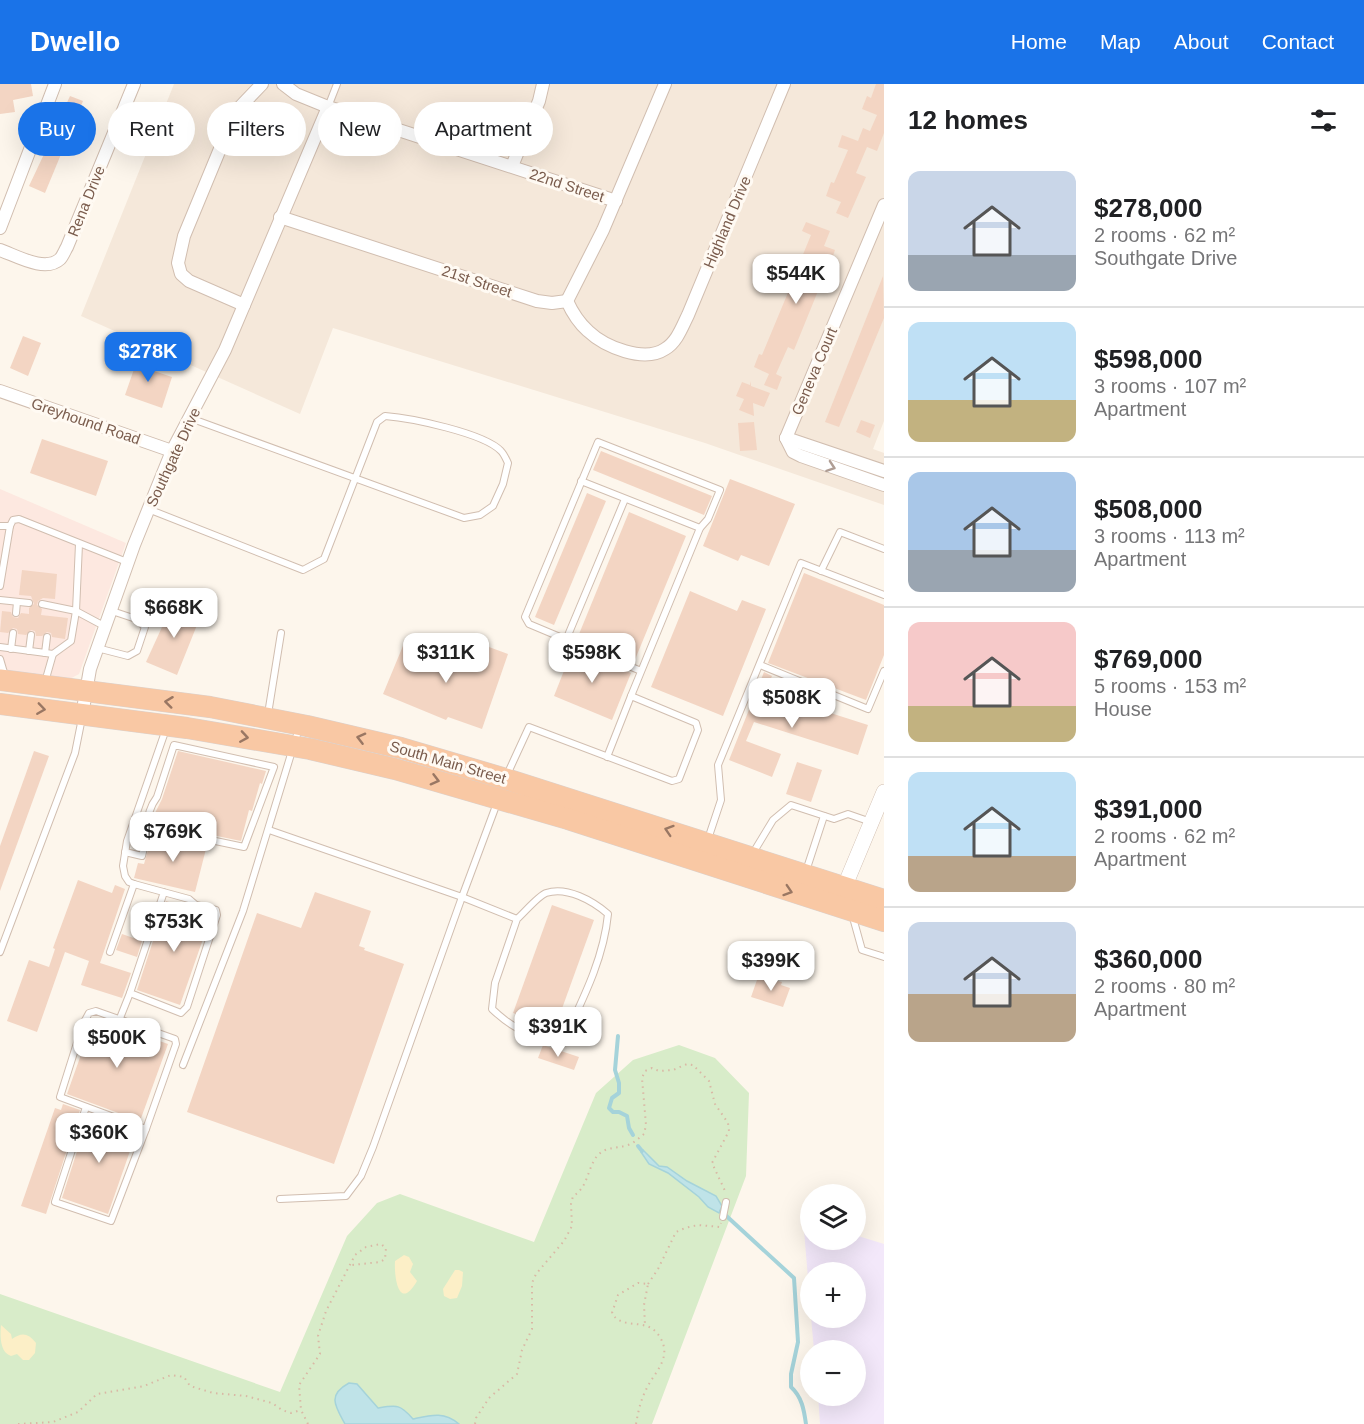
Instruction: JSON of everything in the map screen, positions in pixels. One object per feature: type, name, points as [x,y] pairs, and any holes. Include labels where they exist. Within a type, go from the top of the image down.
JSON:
[{"type":"highway","name":"South Main Street","points":[[3,680],[210,707],[300,724],[401,748],[502,788],[568,819],[834,900],[884,921]]},
{"type":"highway","name":"South Main Street","points":[[0,704],[167,725],[294,746],[395,769],[502,788],[751,856],[804,874],[834,900],[884,900]]},
{"type":"street","points":[[0,228],[55,84]]},
{"type":"street","name":"Rena Drive","points":[[0,250],[40,264],[51,264],[60,259],[134,84]]},
{"type":"street","points":[[244,305],[189,281],[181,274],[178,263],[184,236],[227,132],[240,107],[262,84]]},
{"type":"street","name":"22nd Street","points":[[283,84],[296,94],[318,103]]},
{"type":"street","points":[[512,166],[540,101],[543,84]]},
{"type":"street","points":[[567,301],[603,230],[665,84]]},
{"type":"street","name":"Highland Drive","points":[[567,301],[580,323],[597,338],[613,346],[640,354],[659,352],[668,347],[679,335],[784,84]]},
{"type":"street","name":"Southgate Drive","points":[[82,715],[90,669],[109,610],[148,509],[172,451],[209,383],[244,305],[318,130]]},
{"type":"street","name":"22nd Street","points":[[402,131],[616,201]]},
{"type":"street","name":"Geneva Court","points":[[786,438],[884,205]]},
{"type":"street","name":"21st Street","points":[[280,217],[537,301],[552,303],[567,301]]},
{"type":"street","name":"Greyhound Road","points":[[0,391],[172,451]]},
{"type":"street","points":[[786,438],[884,471]]},
{"type":"street","points":[[786,438],[793,452],[801,456],[884,485]]},
{"type":"street","points":[[834,900],[884,792]]},
{"type":"lane","points":[[330,102],[337,84]]},
{"type":"lane","points":[[148,509],[303,570],[324,559],[357,478],[377,422],[385,416],[428,422],[483,440],[501,450],[508,463],[503,484],[493,506],[480,515],[464,518],[357,478],[190,418]]},
{"type":"lane","points":[[607,757],[700,528],[708,519],[720,490],[598,442],[525,617],[529,624],[641,671]]},
{"type":"lane","points":[[581,482],[700,528]]},
{"type":"lane","points":[[566,640],[625,499]]},
{"type":"lane","points":[[0,586],[13,520],[19,519],[127,562]]},
{"type":"lane","points":[[0,526],[10,526]]},
{"type":"lane","points":[[821,571],[840,531],[884,549]]},
{"type":"lane","points":[[44,685],[53,654],[70,641],[76,611],[79,544]]},
{"type":"lane","points":[[708,843],[721,800],[718,765],[801,563],[884,595]]},
{"type":"lane","points":[[0,600],[29,603]]},
{"type":"lane","points":[[16,613],[17,602]]},
{"type":"lane","points":[[42,604],[76,611],[104,626]]},
{"type":"lane","points":[[50,616],[52,606]]},
{"type":"lane","points":[[97,648],[128,656],[138,651],[145,627],[136,619],[109,610]]},
{"type":"lane","points":[[11,649],[13,633]]},
{"type":"lane","points":[[268,718],[281,633]]},
{"type":"lane","points":[[29,651],[31,635]]},
{"type":"lane","points":[[45,653],[47,637]]},
{"type":"lane","points":[[0,647],[53,654]]},
{"type":"lane","points":[[0,659],[3,680]]},
{"type":"lane","points":[[760,665],[868,709],[884,671]]},
{"type":"lane","points":[[280,1199],[346,1196],[361,1176],[502,788],[529,727],[672,781],[679,779],[698,730],[696,723],[631,696]]},
{"type":"lane","points":[[0,952],[75,753],[82,715]]},
{"type":"lane","points":[[183,1065],[243,911],[300,724]]},
{"type":"lane","points":[[130,993],[181,1013],[187,1007],[217,915],[216,910],[196,905],[189,899],[134,884],[129,882],[125,876],[123,866],[127,841],[167,725]]},
{"type":"lane","points":[[125,852],[142,856],[152,803],[157,797],[174,745],[274,767],[244,847],[149,827]]},
{"type":"lane","points":[[751,856],[773,820],[791,804],[834,819],[848,814],[871,822]]},
{"type":"lane","points":[[804,874],[824,816]]},
{"type":"lane","points":[[268,830],[462,897],[517,919]]},
{"type":"lane","points":[[110,952],[134,884]]},
{"type":"lane","points":[[120,1018],[164,892]]},
{"type":"lane","points":[[564,892],[594,902],[608,914],[606,933],[592,978],[567,1034],[555,1038],[536,1036],[508,1024],[492,1009],[495,983],[517,919],[545,893],[564,892]]},
{"type":"lane","points":[[834,900],[862,950],[884,957]]},
{"type":"lane","points":[[86,1107],[54,1202],[111,1221],[146,1129],[176,1044],[176,1039],[120,1018],[96,1011],[89,1013],[83,1024],[60,1097],[146,1129]]},
{"type":"lane","points":[[723,1217],[726,1202]]},
{"type":"path","points":[[475,1424],[476,1418],[489,1398],[517,1374],[522,1350],[532,1329],[532,1283],[536,1274],[564,1241],[572,1226],[573,1196],[579,1193],[585,1184],[592,1164],[599,1154],[609,1147],[630,1144],[644,1134],[646,1125],[642,1078],[645,1071],[652,1068],[659,1071],[673,1070],[687,1064],[693,1065],[709,1081],[715,1104],[728,1123],[729,1131],[712,1163],[727,1195],[726,1202]]},
{"type":"path","points":[[645,1325],[644,1305],[648,1284],[676,1232],[698,1225],[720,1227],[723,1217]]},
{"type":"path","points":[[308,1424],[301,1410],[298,1385],[320,1354],[318,1336],[326,1311],[356,1255],[366,1248],[381,1244],[386,1248],[385,1258],[380,1262],[352,1265]]},
{"type":"path","points":[[636,1424],[645,1390],[664,1360],[662,1344],[656,1331],[645,1325],[615,1320],[612,1313],[618,1295],[623,1290],[638,1283],[648,1284]]},
{"type":"path","points":[[18,1424],[53,1422],[78,1412],[97,1394],[144,1386],[171,1375],[184,1377],[190,1386],[213,1393],[246,1396],[272,1403],[291,1413],[301,1410]]},
{"type":"shaded area","points":[[174,84],[884,84],[884,421],[873,449],[884,453],[884,505],[705,443],[333,328],[300,414],[81,316],[145,156],[195,156],[195,102],[167,102]]},
{"type":"shaded area","points":[[0,489],[126,543],[79,674],[68,680],[0,669]]},
{"type":"shaded area","points":[[866,1238],[884,1244],[884,1424],[820,1424],[819,1406],[866,1406],[866,1340],[813,1340],[812,1328],[866,1328],[866,1262],[807,1262],[806,1250],[866,1250]]},
{"type":"green space","points":[[679,1045],[715,1058],[749,1093],[746,1176],[652,1424],[0,1424],[0,1294],[280,1392],[347,1236],[377,1203],[400,1194],[534,1242],[596,1093],[633,1060]]},
{"type":"sand","points":[[404,1255],[409,1257],[413,1264],[410,1272],[417,1281],[411,1290],[402,1293],[397,1283],[395,1261]]},
{"type":"sand","points":[[455,1270],[463,1272],[462,1286],[457,1298],[450,1299],[444,1296],[443,1289]]},
{"type":"sand","points":[[1,1325],[11,1334],[12,1339],[25,1335],[36,1343],[35,1353],[29,1360],[23,1360],[17,1354],[11,1356],[7,1354],[1,1339]]},
{"type":"water","points":[[643,1150],[659,1166],[667,1167],[687,1181],[716,1196],[722,1206],[719,1213],[708,1207],[668,1173],[649,1164],[641,1152]]},
{"type":"water","points":[[349,1383],[357,1384],[378,1408],[398,1407],[413,1419],[432,1415],[443,1416],[459,1424],[345,1424],[336,1406],[335,1396],[342,1387]]},
{"type":"building","points":[[0,84],[31,84],[33,96],[13,100],[15,112],[0,114]]},
{"type":"building","points":[[876,84],[884,84],[884,133],[877,151],[867,147],[856,173],[866,177],[848,218],[836,213],[841,202],[826,196],[848,150],[838,147],[842,135],[858,141],[863,128],[870,131],[877,115],[862,109],[867,96],[871,98]]},
{"type":"building","points":[[70,96],[83,101],[83,102],[67,102]]},
{"type":"building","points":[[43,156],[60,156],[45,193],[29,186]]},
{"type":"building","points":[[806,222],[830,231],[824,246],[835,250],[831,262],[825,259],[819,273],[813,289],[818,291],[794,350],[788,347],[776,374],[782,377],[777,390],[764,385],[769,374],[754,367],[759,354],[762,355],[792,283],[789,283],[795,268],[797,269],[811,235],[802,231]]},
{"type":"building","points":[[883,276],[884,318],[839,427],[825,422]]},
{"type":"building","points":[[23,336],[41,343],[28,376],[10,368]]},
{"type":"building","points":[[140,352],[153,356],[148,369],[172,377],[162,408],[125,395]]},
{"type":"building","points":[[751,381],[751,386],[770,393],[764,407],[753,403],[754,416],[739,410],[744,399],[736,396],[742,382],[750,385]]},
{"type":"building","points":[[861,420],[875,425],[870,438],[856,432]]},
{"type":"building","points":[[754,422],[757,450],[740,451],[738,423]]},
{"type":"building","points":[[42,439],[108,461],[96,496],[30,473]]},
{"type":"building","points":[[601,451],[712,496],[704,515],[593,470]]},
{"type":"building","points":[[730,479],[795,504],[769,566],[741,555],[738,561],[703,546]]},
{"type":"building","points":[[587,493],[606,501],[554,625],[535,617]]},
{"type":"building","points":[[629,512],[686,536],[634,662],[577,639]]},
{"type":"building","points":[[22,570],[57,574],[55,599],[43,598],[38,601],[37,605],[42,609],[41,615],[68,618],[65,639],[52,637],[51,633],[47,632],[42,636],[36,636],[35,631],[31,630],[26,635],[18,634],[17,629],[13,628],[8,633],[0,632],[2,611],[11,612],[13,617],[18,618],[21,613],[29,614],[29,608],[34,604],[31,596],[19,595]]},
{"type":"building","points":[[804,573],[884,605],[884,655],[866,700],[768,663]]},
{"type":"building","points":[[690,591],[737,611],[742,600],[766,609],[723,716],[651,687]]},
{"type":"building","points":[[173,603],[201,615],[177,675],[146,662]]},
{"type":"building","points":[[405,641],[480,672],[489,647],[508,654],[482,729],[448,717],[446,720],[383,694]]},
{"type":"building","points":[[573,648],[631,673],[612,720],[554,696]]},
{"type":"building","points":[[764,672],[772,676],[765,692],[868,725],[858,755],[754,722],[746,741],[781,754],[772,777],[729,760]]},
{"type":"building","points":[[34,751],[49,756],[0,891],[0,846]]},
{"type":"building","points":[[178,751],[266,771],[252,811],[249,810],[241,841],[154,823],[155,813]]},
{"type":"building","points":[[797,762],[822,770],[811,802],[786,794]]},
{"type":"building","points":[[153,833],[207,845],[195,892],[134,878],[138,863],[144,864]]},
{"type":"building","points":[[78,880],[112,893],[115,885],[125,889],[100,963],[131,973],[122,998],[81,985],[89,961],[65,952],[37,1032],[7,1021],[29,960],[49,967],[55,949],[53,948]]},
{"type":"building","points":[[315,892],[371,911],[359,946],[365,948],[364,950],[404,964],[334,1164],[187,1112],[257,913],[301,928]]},
{"type":"building","points":[[166,901],[211,916],[180,1005],[137,990]]},
{"type":"building","points":[[552,905],[594,920],[555,1028],[513,1013]]},
{"type":"building","points":[[122,934],[142,941],[137,957],[116,950]]},
{"type":"building","points":[[758,977],[782,982],[781,985],[790,988],[783,1007],[751,997]]},
{"type":"building","points":[[94,1018],[168,1044],[140,1121],[67,1094]]},
{"type":"building","points":[[543,1045],[579,1057],[574,1070],[538,1058]]},
{"type":"building","points":[[63,1104],[80,1110],[46,1214],[21,1206],[55,1108],[61,1110]]},
{"type":"building","points":[[89,1114],[137,1131],[108,1214],[62,1198]]},
{"type":"waterway","points":[[618,1036],[615,1070],[619,1093],[612,1098],[609,1108],[613,1112],[627,1116],[633,1135]]},
{"type":"waterway","points":[[638,1146],[642,1151]]},
{"type":"waterway","points":[[721,1211],[794,1278],[798,1342],[791,1374],[791,1387],[800,1399],[806,1424]]}]
